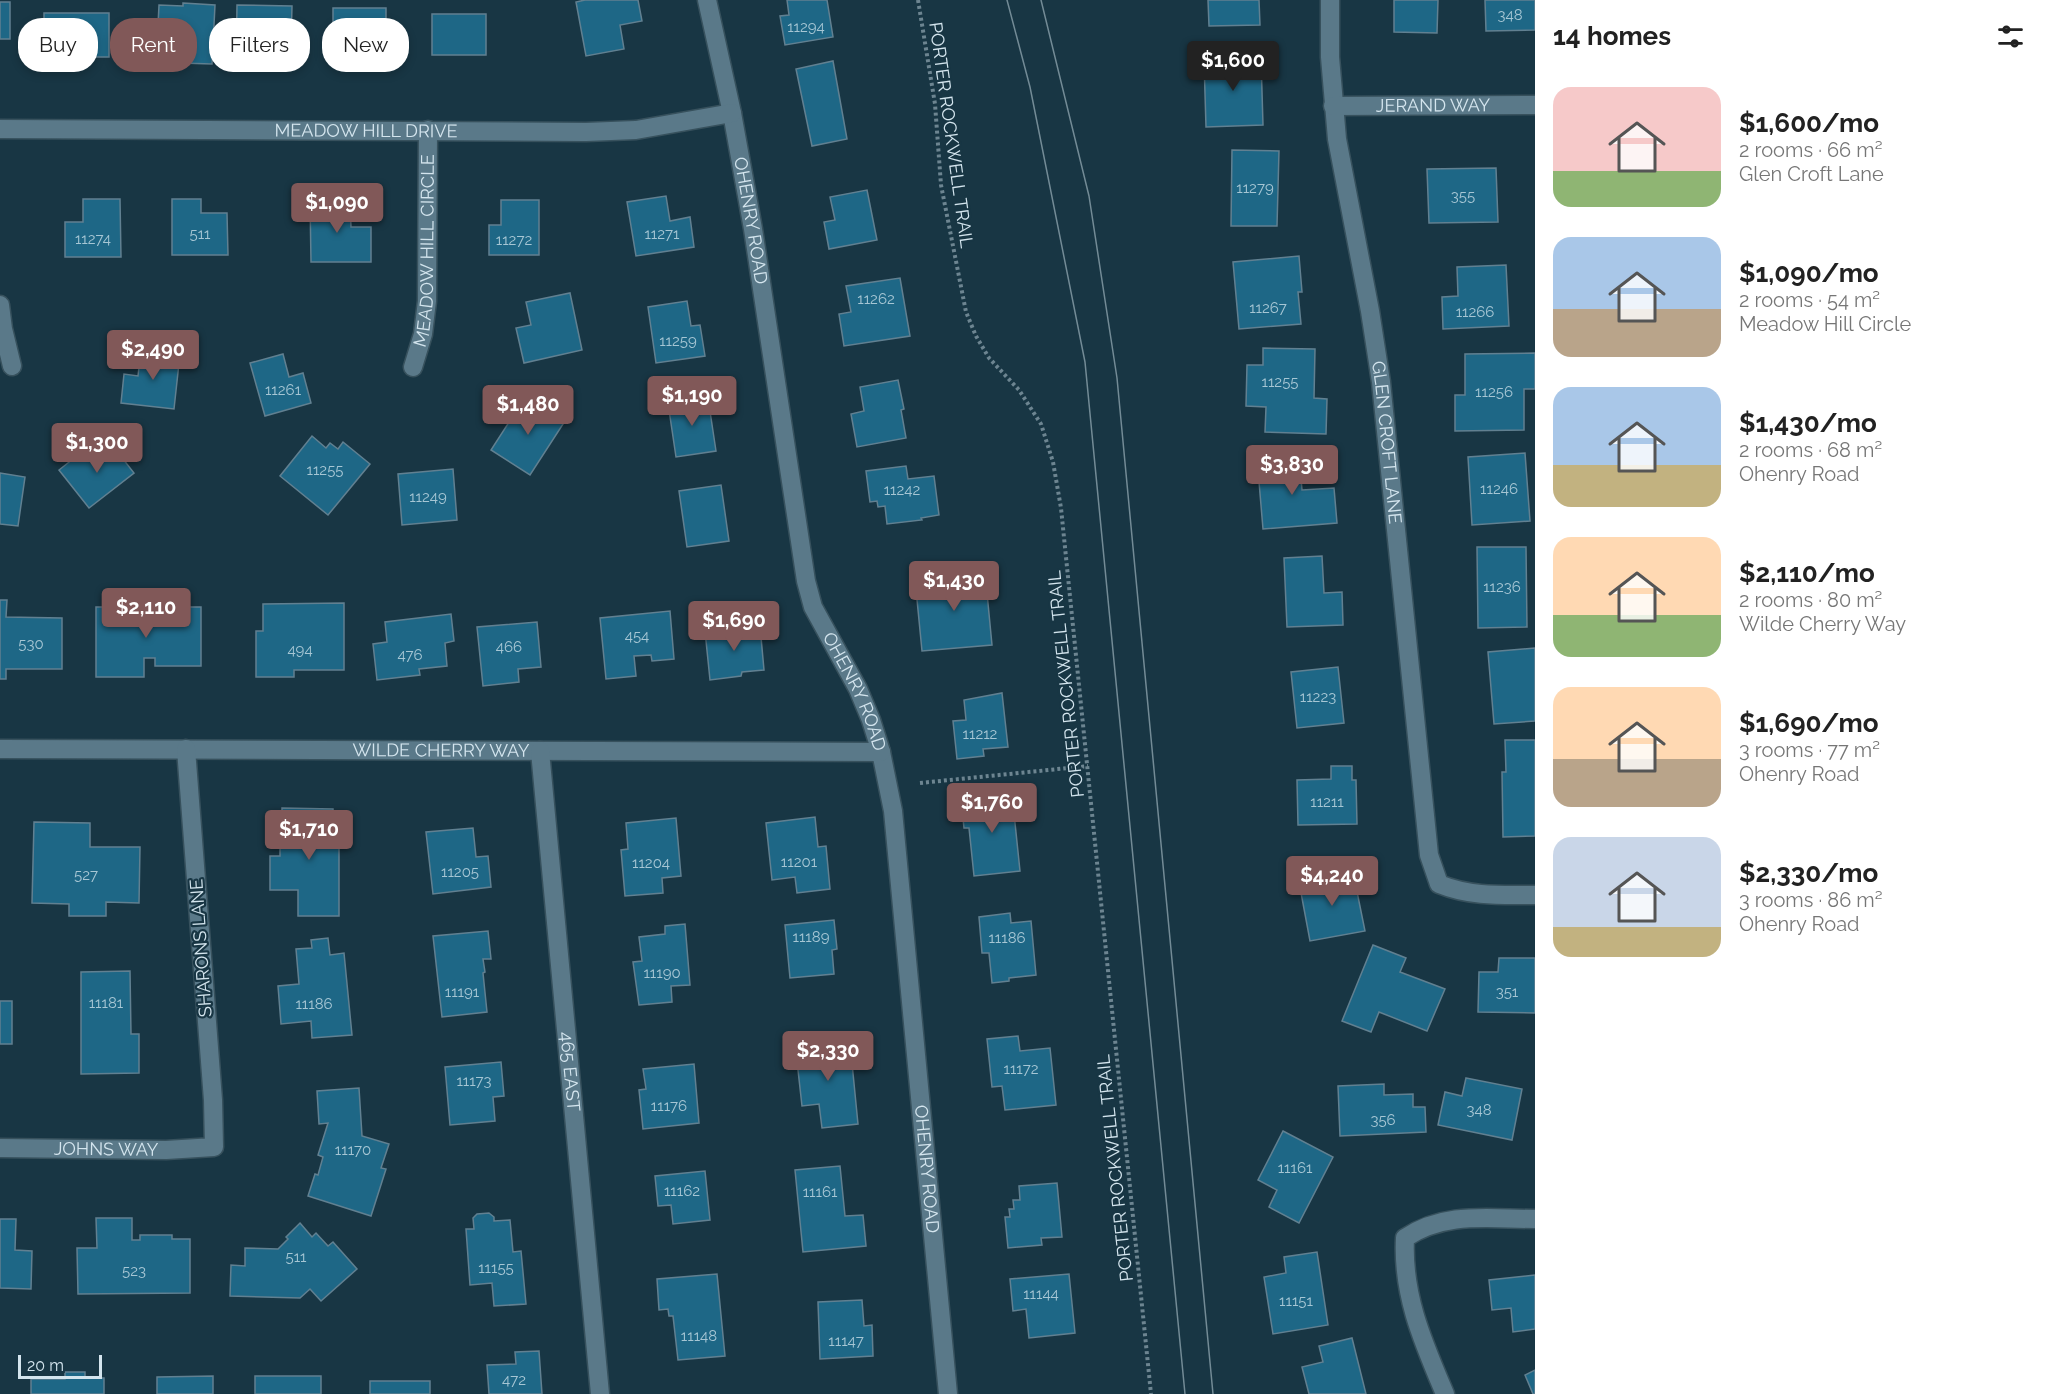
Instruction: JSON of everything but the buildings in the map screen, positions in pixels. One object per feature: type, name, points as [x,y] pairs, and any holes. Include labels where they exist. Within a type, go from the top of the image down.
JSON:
[{"type":"street","name":"OHENRY ROAD","points":[[707,0],[732,113],[759,264],[806,581],[813,607],[824,630],[858,689],[881,752],[893,811],[948,1394]]},
{"type":"street","name":"GLEN CROFT LANE","points":[[1330,0],[1333,106],[1381,382],[1426,839],[1433,871],[1440,884],[1454,890],[1483,895],[1535,895]]},
{"type":"street","name":"JERAND WAY","points":[[1333,106],[1535,105]]},
{"type":"street","name":"MEADOW HILL DRIVE","points":[[0,129],[586,132],[636,130],[732,113]]},
{"type":"street","name":"MEADOW HILL CIRCLE","points":[[413,367],[423,334],[427,301],[428,130]]},
{"type":"street","points":[[0,305],[12,366]]},
{"type":"street","name":"WILDE CHERRY WAY","points":[[0,749],[881,752]]},
{"type":"street","name":"SHARONS LANE","points":[[186,749],[213,1100],[214,1147]]},
{"type":"street","name":"465 EAST","points":[[540,751],[600,1394]]},
{"type":"street","name":"JOHNS WAY","points":[[0,1148],[166,1150],[214,1147]]},
{"type":"street","points":[[1444,1394],[1410,1299],[1406,1279],[1405,1238],[1420,1228],[1455,1219],[1535,1219]]},
{"type":"path","name":"PORTER ROCKWELL TRAIL","points":[[918,0],[935,104],[941,185],[966,312],[989,358],[1030,405],[1041,424],[1053,462],[1062,517],[1151,1394]]},
{"type":"path","points":[[920,783],[1088,766]]},
{"type":"tram line","points":[[1007,0],[1030,87],[1085,362],[1185,1394]]},
{"type":"tram line","points":[[1041,0],[1089,196],[1117,378],[1213,1394]]}]
